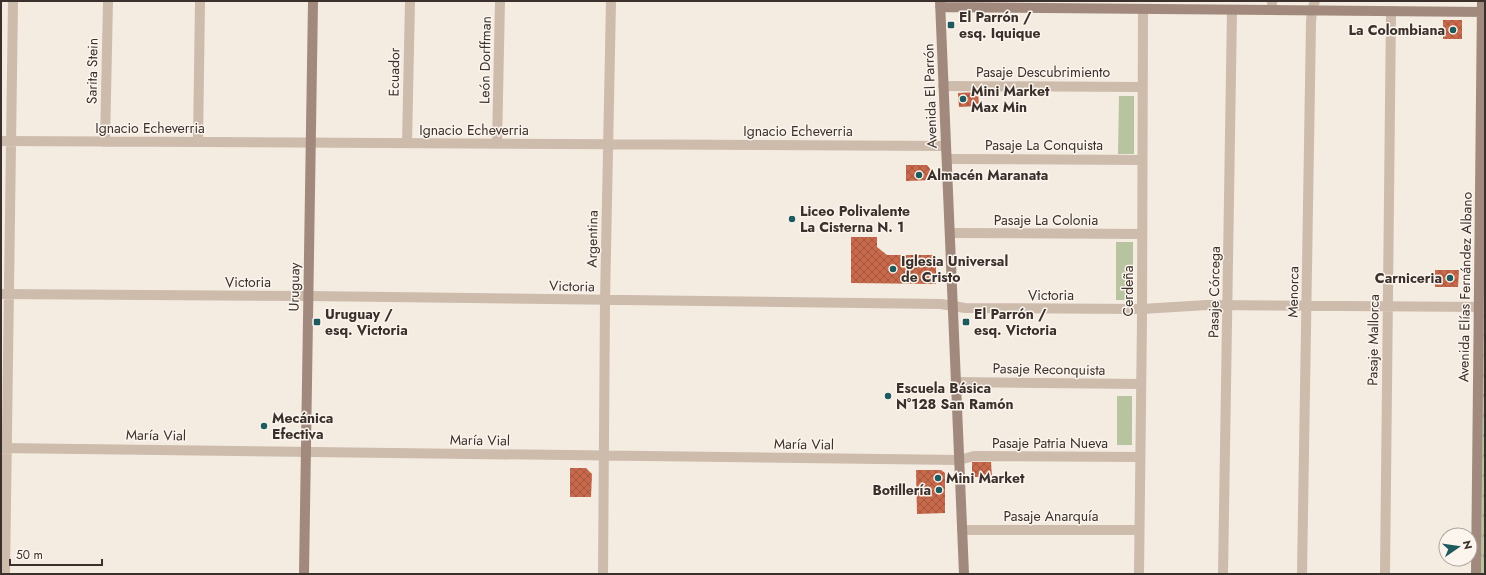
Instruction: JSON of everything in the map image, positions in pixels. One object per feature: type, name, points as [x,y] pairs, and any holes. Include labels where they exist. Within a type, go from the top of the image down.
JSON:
[{"type":"main road","name":"Uruguay","points":[[304,574],[312,1]]},
{"type":"main road","name":"Avenida Elías Fernández Albano","points":[[1476,574],[1482,307],[1482,1]]},
{"type":"main road","points":[[940,4],[1129,5],[1143,9],[1232,10],[1272,5],[1391,11],[1483,12]]},
{"type":"main road","name":"Avenida El Parrón","points":[[940,4],[964,574]]},
{"type":"street","points":[[5,574],[4,448],[6,141],[13,1]]},
{"type":"street","name":"Sarita Stein","points":[[105,142],[108,1]]},
{"type":"street","points":[[198,142],[200,1]]},
{"type":"street","name":"Ecuador","points":[[407,143],[410,1]]},
{"type":"street","name":"León Dorffman","points":[[497,144],[500,1]]},
{"type":"street","name":"Argentina","points":[[603,574],[605,301],[611,1]]},
{"type":"street","name":"Menorca","points":[[1302,574],[1313,6]]},
{"type":"street","name":"Cerdeña","points":[[1139,574],[1143,9]]},
{"type":"street","name":"Pasaje Córcega","points":[[1223,574],[1232,10]]},
{"type":"street","name":"Pasaje Mallorca","points":[[1385,574],[1391,11]]},
{"type":"street","name":"Pasaje Descubrimiento","points":[[943,86],[1142,87]]},
{"type":"street","name":"Ignacio Echeverria","points":[[6,141],[946,146]]},
{"type":"street","name":"Pasaje La Conquista","points":[[947,159],[1142,160]]},
{"type":"street","name":"Pasaje La Colonia","points":[[950,233],[1142,234]]},
{"type":"street","name":"Victoria","points":[[5,294],[308,296],[605,301],[941,304],[965,308],[1142,309],[1228,305],[1482,307]]},
{"type":"street","name":"Pasaje Reconquista","points":[[956,382],[1141,384]]},
{"type":"street","name":"María Vial","points":[[4,448],[959,460]]},
{"type":"street","name":"Pasaje Patria Nueva","points":[[959,460],[974,456],[1140,457]]},
{"type":"street","name":"Pasaje Anarquía","points":[[962,530],[1139,530]]},
{"type":"green space","points":[[1485,48],[1485,574],[1481,574]]},
{"type":"green space","points":[[1119,96],[1134,96],[1134,154],[1118,154]]},
{"type":"green space","points":[[1116,242],[1133,242],[1133,295],[1127,300],[1116,300]]},
{"type":"green space","points":[[1117,396],[1132,396],[1132,445],[1117,445]]},
{"type":"building","name":"La Colombiana","points":[[1443,20],[1462,20],[1462,39],[1443,39]]},
{"type":"building","points":[[978,92],[979,106],[959,107],[958,93]]},
{"type":"building","name":"Almacén Maranata","points":[[906,165],[927,165],[932,171],[932,180],[906,181]]},
{"type":"building","name":"Iglesia Universal de Cristo","points":[[851,237],[877,237],[877,247],[887,255],[936,255],[936,284],[851,283]]},
{"type":"building","points":[[1435,270],[1459,270],[1458,287],[1435,287]]},
{"type":"building","points":[[972,462],[991,462],[992,477],[972,477]]},
{"type":"building","points":[[570,468],[586,468],[592,474],[591,497],[570,497]]},
{"type":"building","points":[[916,470],[941,470],[945,473],[945,513],[917,514]]},
{"type":"place","name":"El Parrón / esq. Iquique","points":[[951,25]]},
{"type":"place","name":"La Colombiana","points":[[1453,30]]},
{"type":"place","name":"Mini Market Max Min","points":[[963,99]]},
{"type":"place","name":"Almacén Maranata","points":[[919,175]]},
{"type":"place","name":"Liceo Polivalente La Cisterna N. 1","points":[[792,219]]},
{"type":"place","name":"Iglesia Universal de Cristo","points":[[893,269]]},
{"type":"place","name":"Carniceria","points":[[1450,278]]},
{"type":"place","name":"Uruguay / esq. Victoria","points":[[317,322]]},
{"type":"place","name":"El Parrón / esq. Victoria","points":[[966,322]]},
{"type":"place","name":"Escuela Básica N°128 San Ramón","points":[[888,396]]},
{"type":"place","name":"Mecánica Efectiva","points":[[264,426]]},
{"type":"place","name":"Mini Market","points":[[938,478]]},
{"type":"place","name":"Botillería","points":[[939,490]]}]
